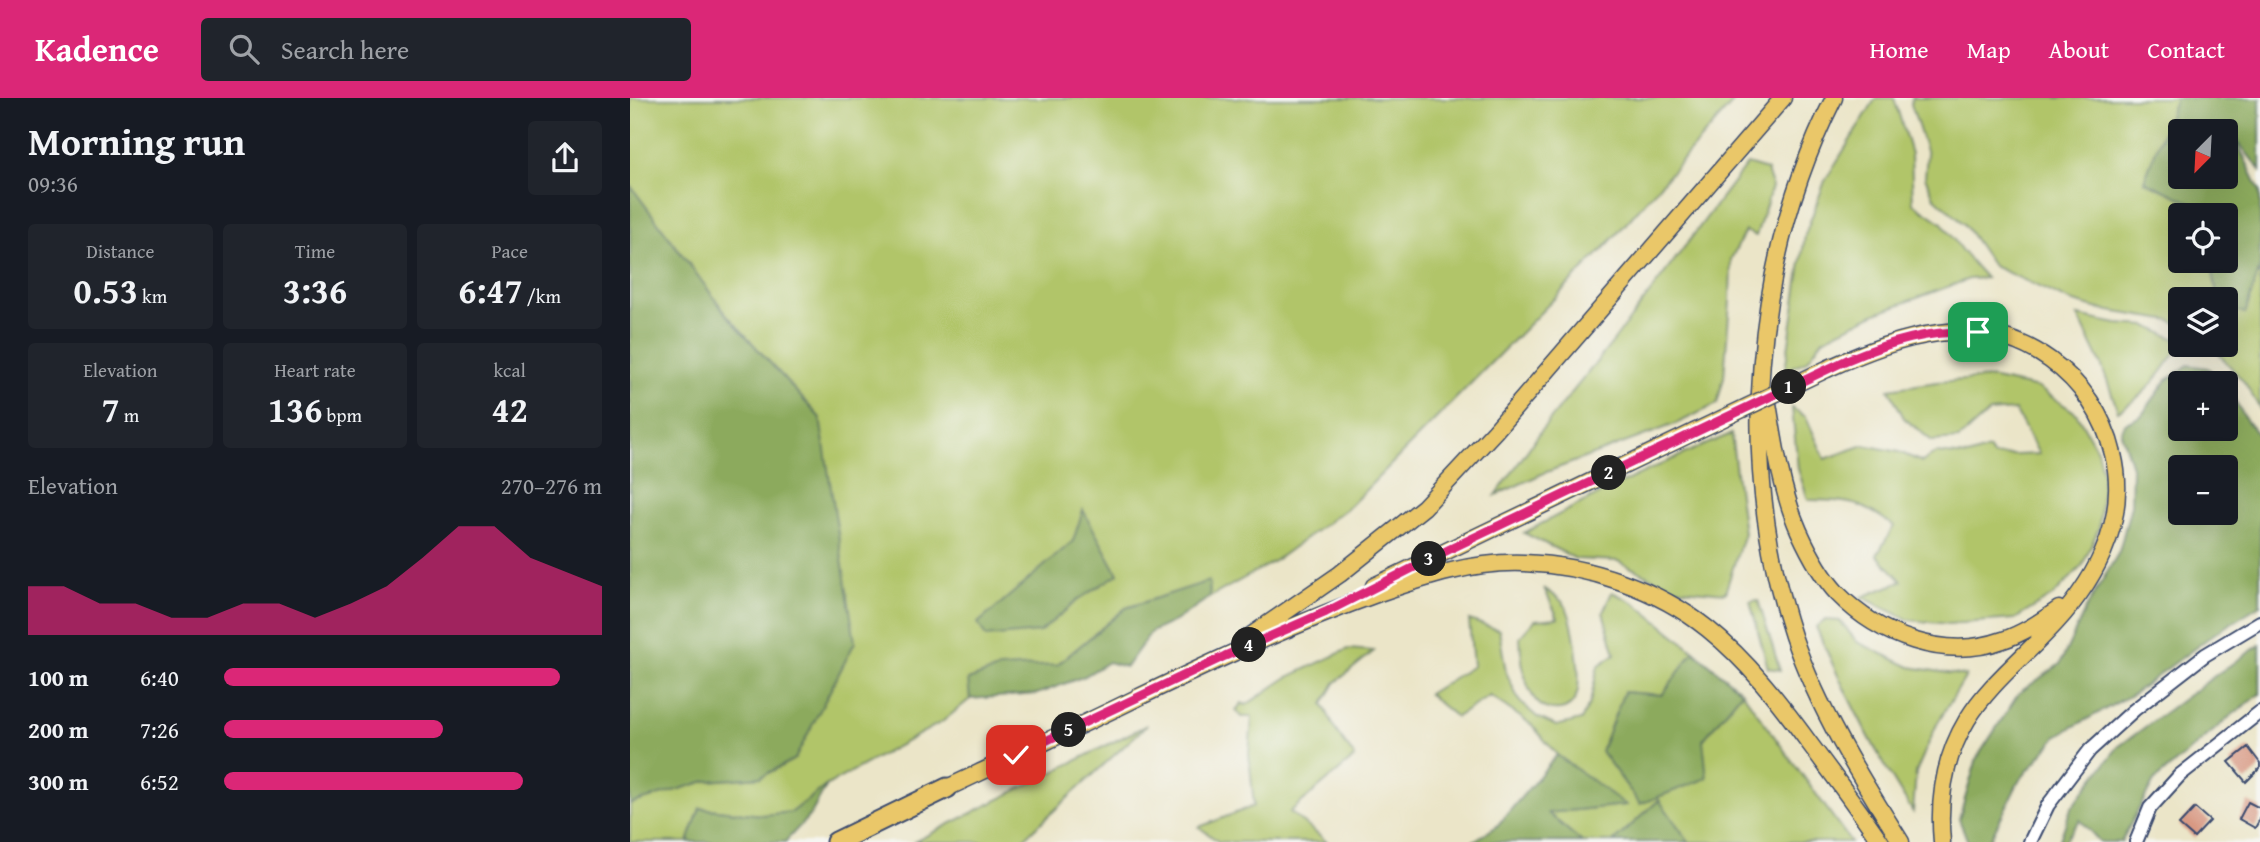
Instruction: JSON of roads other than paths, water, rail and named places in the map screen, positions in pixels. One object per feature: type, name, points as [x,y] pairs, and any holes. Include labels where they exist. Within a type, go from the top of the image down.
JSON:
[{"type":"highway","points":[[836,842],[947,788]]},
{"type":"main road","points":[[1225,656],[1386,540],[1424,507],[1494,431],[1783,98]]},
{"type":"main road","points":[[1834,98],[1813,142],[1791,203],[1771,295],[1759,440],[1762,495],[1776,573],[1793,636],[1818,698],[1860,777],[1901,842]]},
{"type":"main road","points":[[947,788],[1225,656],[1326,612],[1389,579],[1829,368],[1902,339],[1951,331],[1978,332],[2023,345],[2062,369],[2088,398],[2104,426],[2115,464],[2118,487],[2116,512],[2098,565],[2047,632],[1984,695],[1953,746],[1943,780],[1939,814],[1942,842]]},
{"type":"main road","points":[[1763,370],[1774,440],[1798,530],[1816,565],[1837,593],[1860,613],[1888,631],[1915,641],[1947,647],[1976,646],[2001,641],[2024,632],[2073,600]]},
{"type":"main road","points":[[1326,612],[1418,580],[1454,570],[1493,564],[1524,563],[1562,567],[1600,575],[1639,589],[1673,606],[1708,629],[1740,659],[1772,693],[1881,842]]},
{"type":"street","points":[[2030,842],[2048,805],[2090,750],[2134,710],[2205,654],[2260,622]]},
{"type":"street","points":[[2136,842],[2150,808],[2180,775],[2260,712]]}]
